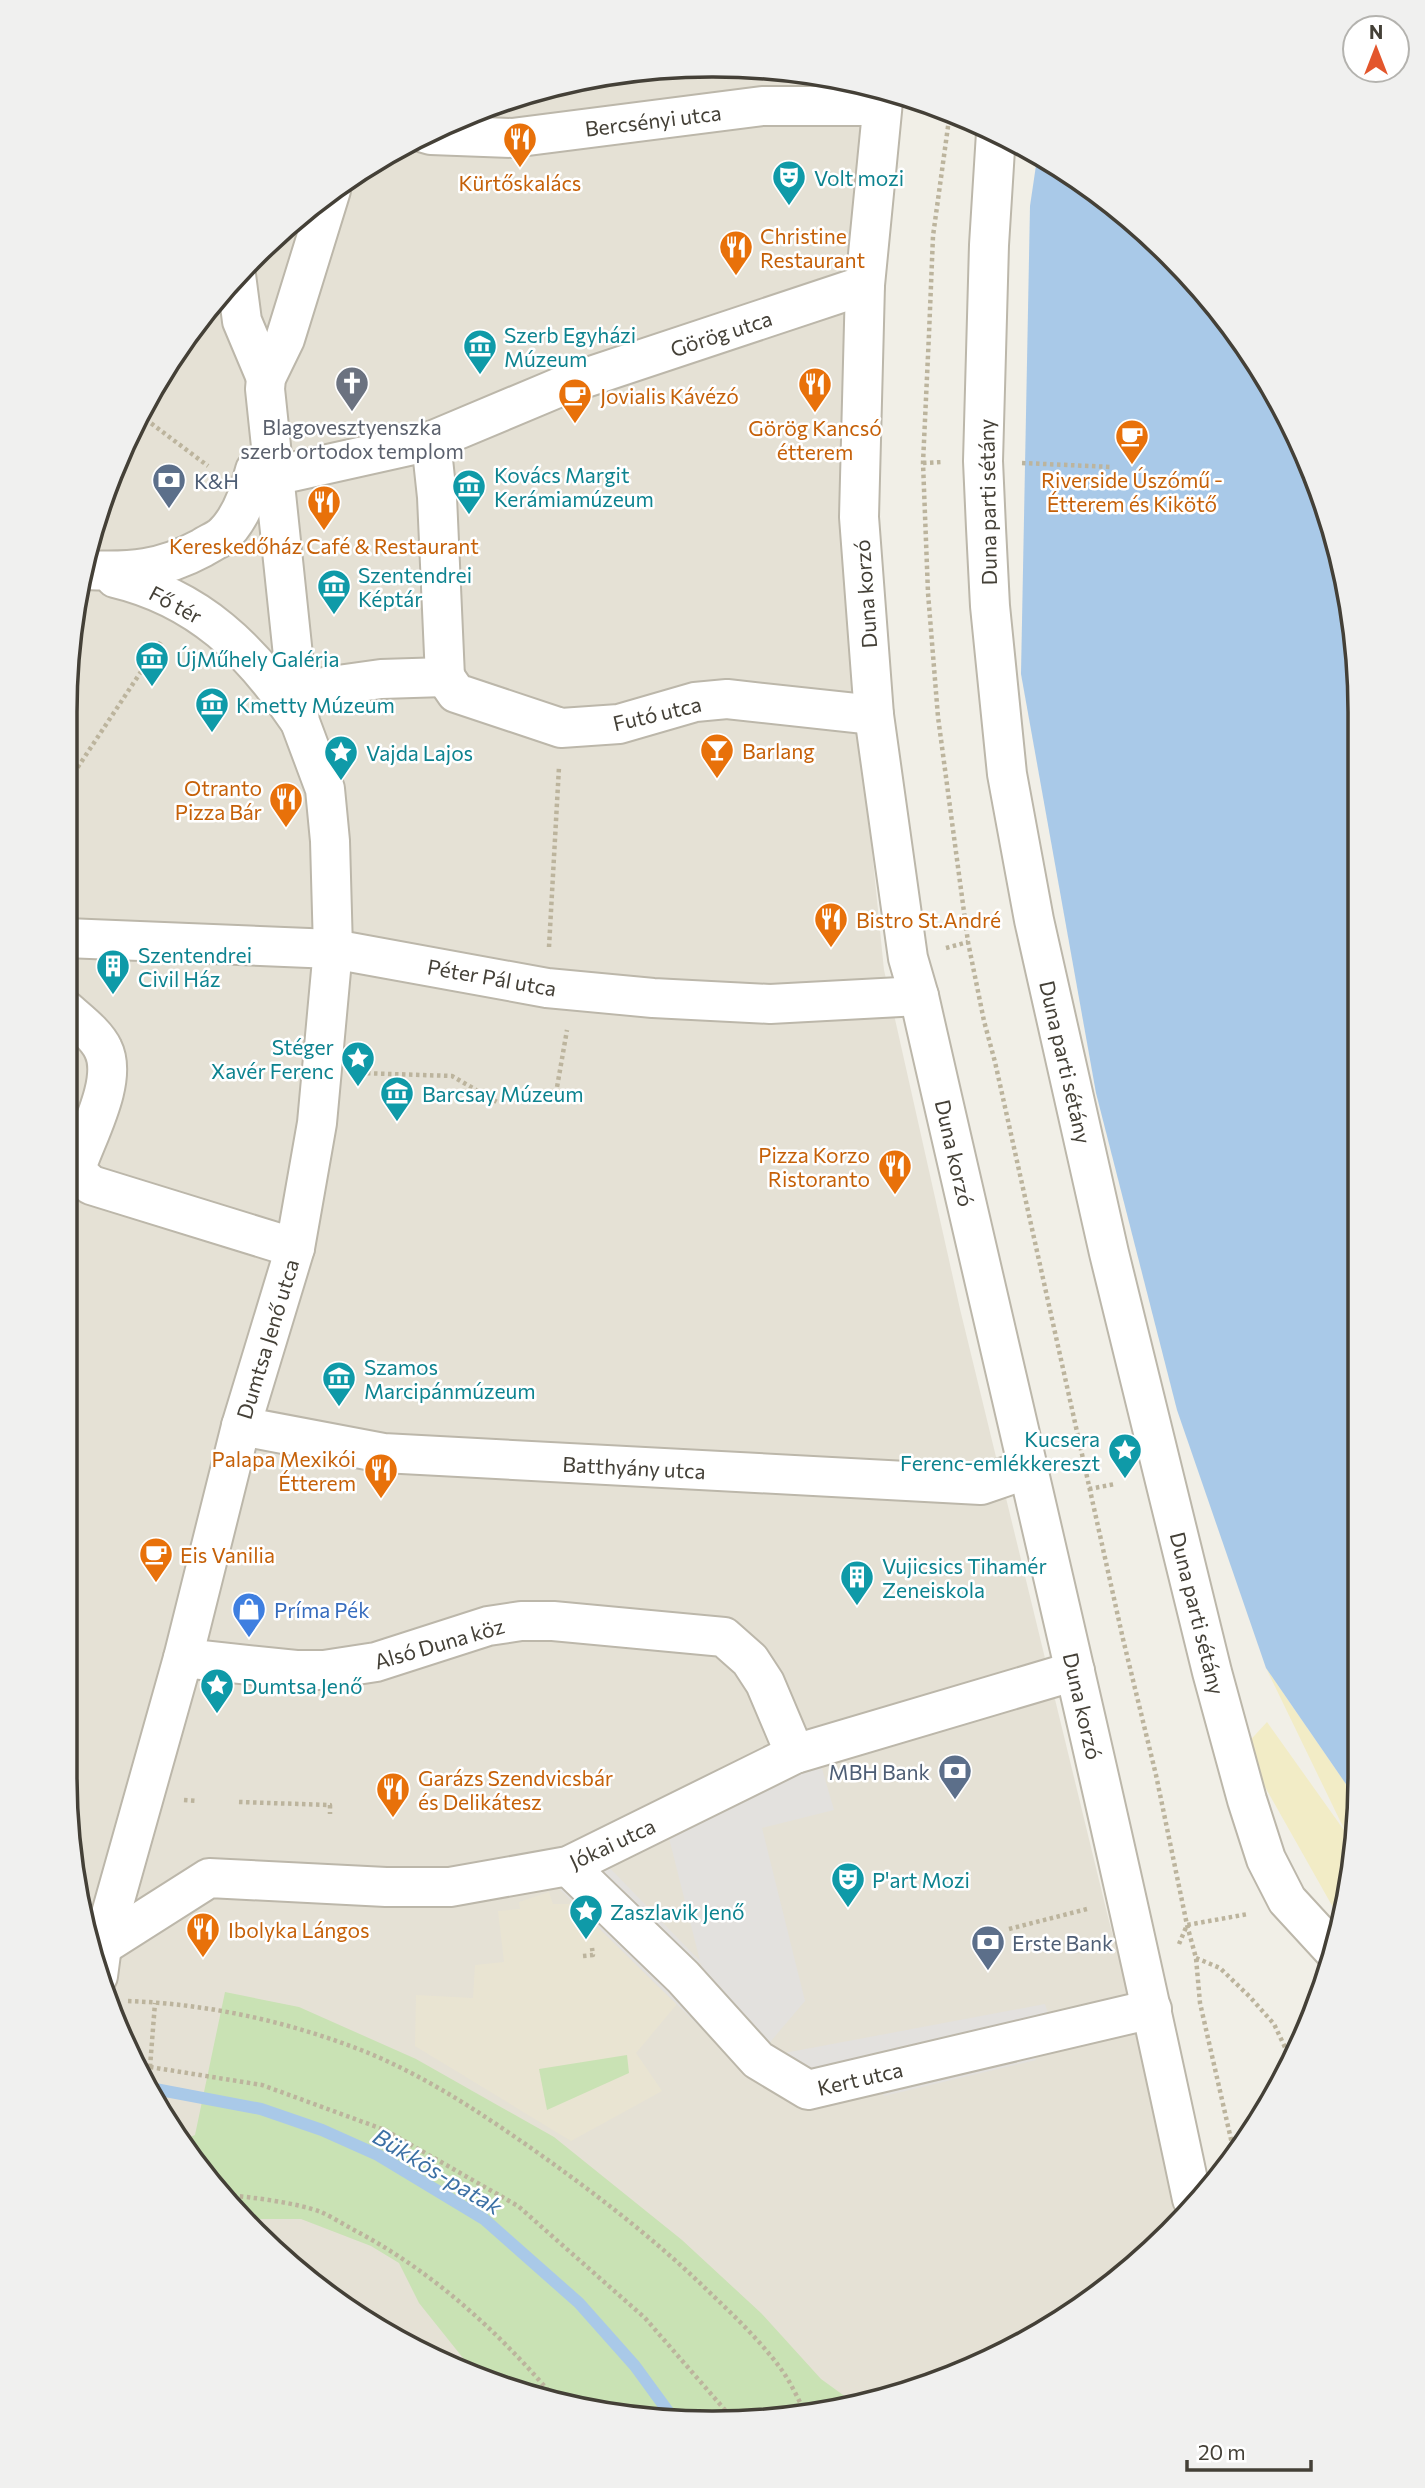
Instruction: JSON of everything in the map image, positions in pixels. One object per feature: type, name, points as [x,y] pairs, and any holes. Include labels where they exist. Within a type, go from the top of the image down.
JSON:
[{"type":"street","name":"Bercsényi utca","points":[[449,134],[512,138],[762,106],[875,99]]},
{"type":"street","name":"Duna korzó","points":[[883,101],[866,285],[859,517],[874,715],[908,958],[1075,1671],[1191,2194]]},
{"type":"street","name":"Duna parti sétány","points":[[995,144],[989,245],[983,461],[990,606],[1007,774],[1034,920],[1109,1252],[1212,1672],[1266,1859],[1287,1900],[1325,1942]]},
{"type":"street","name":"Fő tér","points":[[301,698],[266,395],[325,209]]},
{"type":"street","name":"Görög utca","points":[[274,480],[431,441],[567,384],[866,285]]},
{"type":"street","points":[[238,290],[242,321],[266,395]]},
{"type":"street","points":[[301,698],[381,679],[445,677],[437,497],[431,441]]},
{"type":"street","name":"Fő tér","points":[[93,571],[158,567],[190,554],[220,537],[274,480]]},
{"type":"street","name":"Fő tér","points":[[93,573],[166,594],[210,621],[301,698]]},
{"type":"street","name":"Futó utca","points":[[445,677],[456,693],[561,728],[619,724],[695,702],[727,699],[874,715]]},
{"type":"street","name":"Dumtsa Jenő utca","points":[[104,1957],[241,1426],[295,1248],[317,1123],[333,949],[330,841],[324,789],[301,698]]},
{"type":"street","name":"Péter Pál utca","points":[[77,938],[333,949],[561,989],[653,999],[770,1004],[919,996]]},
{"type":"street","points":[[77,1022],[102,1048],[108,1066],[107,1082],[78,1163],[80,1175],[91,1185],[295,1248]]},
{"type":"street","name":"Batthyány utca","points":[[241,1426],[383,1453],[411,1455],[981,1485],[1028,1469]]},
{"type":"street","name":"Alsó Duna köz","points":[[183,1658],[296,1670],[324,1670],[376,1662],[488,1626],[521,1621],[553,1621],[724,1637],[750,1660],[765,1683],[795,1754]]},
{"type":"street","name":"Jókai utca","points":[[106,1962],[209,1878],[386,1886],[450,1886],[568,1867],[795,1754],[1075,1671]]},
{"type":"street","name":"Kert utca","points":[[568,1867],[683,1977],[758,2060],[807,2090],[1152,2009]]},
{"type":"path","points":[[949,122],[933,236],[923,463],[928,593],[938,718],[968,942],[1089,1489],[1156,1775],[1196,1958],[1200,2003],[1232,2142]]},
{"type":"path","points":[[148,421],[208,466]]},
{"type":"path","points":[[983,461],[1112,467]]},
{"type":"path","points":[[77,768],[184,605]]},
{"type":"path","points":[[322,1072],[452,1076],[497,1102],[556,1093],[561,989],[561,728]]},
{"type":"path","points":[[1089,1489],[1115,1484]]},
{"type":"path","points":[[239,1802],[330,1805],[330,1814]]},
{"type":"path","points":[[1010,1929],[1126,1898]]},
{"type":"path","points":[[1187,1925],[1236,1916]]},
{"type":"path","points":[[583,1956],[593,1955],[591,1937]]},
{"type":"path","points":[[1196,1958],[1220,1968],[1250,1997],[1274,2024],[1286,2049]]},
{"type":"path","points":[[108,1969],[155,2003],[209,2007],[312,2033],[363,2051],[437,2087],[489,2119],[561,2169],[672,2257],[732,2314],[781,2369],[801,2405]]},
{"type":"path","points":[[146,2064],[155,2003]]},
{"type":"path","points":[[148,2067],[262,2084],[385,2130],[518,2206],[645,2318],[725,2411]]},
{"type":"path","points":[[236,2196],[319,2211],[383,2245],[454,2296],[547,2389]]},
{"type":"shaded area","points":[[671,78],[754,78],[795,82],[867,97],[858,193],[840,532],[884,970],[960,1309],[1107,1913],[1182,2203],[1132,2253],[1099,2280],[1066,2304],[994,2345],[956,2363],[877,2389],[795,2406],[754,2410],[671,2410],[630,2406],[548,2389],[469,2363],[395,2326],[359,2304],[293,2253],[263,2225],[208,2162],[162,2093],[125,2019],[111,1980],[89,1899],[82,1858],[77,1776],[77,712],[82,630],[89,589],[111,508],[143,431],[184,359],[235,293],[293,235],[359,184],[431,143],[508,111],[589,89]]},
{"type":"shaded area","points":[[1004,1698],[1009,1711],[821,1765],[834,1810],[762,1828],[805,2001],[760,2054],[702,1983],[701,1963],[687,1976],[583,1868],[601,1859],[700,1961],[668,1834],[797,1759]]},
{"type":"shaded area","points":[[566,1874],[728,2033],[717,2044],[555,1885]]},
{"type":"shaded area","points":[[549,1892],[553,1904],[574,1904],[677,2004],[636,2053],[662,2091],[571,2141],[415,2046],[416,1995],[473,1998],[475,1965],[504,1962],[498,1911],[520,1909],[519,1902]]},
{"type":"shaded area","points":[[1045,2004],[1053,2028],[806,2079],[779,2054]]},
{"type":"shaded area","points":[[1032,2044],[1036,2060],[884,2096],[877,2079]]},
{"type":"green space","points":[[225,1992],[299,2007],[416,2059],[554,2137],[682,2240],[761,2313],[821,2379],[845,2397],[754,2410],[671,2410],[589,2399],[508,2377],[469,2363],[419,2303],[399,2263],[371,2246],[301,2219],[257,2219],[208,2162],[190,2137],[195,2135]]},
{"type":"green space","points":[[627,2055],[629,2073],[547,2110],[539,2069]]},
{"type":"sand","points":[[1266,1668],[1348,1787],[1346,1832]]},
{"type":"sand","points":[[1267,1722],[1346,1832],[1334,1909],[1243,1748]]},
{"type":"water","points":[[1036,166],[1066,184],[1132,235],[1162,263],[1217,326],[1263,395],[1300,469],[1326,548],[1336,589],[1347,671],[1348,712],[1348,1787],[1266,1668],[1177,1410],[1096,1093],[1021,674],[1030,206]]},
{"type":"waterway","name":"Bükkös-patak","points":[[160,2090],[261,2109],[322,2130],[378,2155],[484,2219],[579,2303],[635,2366],[667,2410]]},
{"type":"place","name":"Kürtőskalács","points":[[520,169]]},
{"type":"place","name":"Volt mozi","points":[[789,207]]},
{"type":"place","name":"Christine Restaurant","points":[[736,277]]},
{"type":"place","name":"Szerb Egyházi Múzeum","points":[[480,376]]},
{"type":"place","name":"Blagovesztyenszka szerb ortodox templom","points":[[352,413]]},
{"type":"place","name":"Görög Kancsó étterem","points":[[815,414]]},
{"type":"place","name":"Jovialis Kávézó","points":[[575,425]]},
{"type":"place","name":"Riverside Úszómű - Étterem és Kikötő","points":[[1132,466]]},
{"type":"place","name":"K&H","points":[[169,510]]},
{"type":"place","name":"Kovács Margit Kerámiamúzeum","points":[[469,516]]},
{"type":"place","name":"Kereskedőház Café & Restaurant","points":[[324,532]]},
{"type":"place","name":"Szentendrei Képtár","points":[[334,616]]},
{"type":"place","name":"ÚjMűhely Galéria","points":[[152,688]]},
{"type":"place","name":"Kmetty Múzeum","points":[[212,734]]},
{"type":"place","name":"Barlang","points":[[717,780]]},
{"type":"place","name":"Vajda Lajos","points":[[341,782]]},
{"type":"place","name":"Otranto Pizza Bár","points":[[286,829]]},
{"type":"place","name":"Bistro St.André","points":[[831,949]]},
{"type":"place","name":"Szentendrei Civil Ház","points":[[113,996]]},
{"type":"place","name":"Stéger Xavér Ferenc","points":[[358,1088]]},
{"type":"place","name":"Barcsay Múzeum","points":[[397,1123]]},
{"type":"place","name":"Pizza Korzo Ristoranto","points":[[895,1196]]},
{"type":"place","name":"Szamos Marcipánmúzeum","points":[[339,1408]]},
{"type":"place","name":"Kucsera Ferenc-emlékkereszt","points":[[1125,1480]]},
{"type":"place","name":"Palapa Mexikói Étterem","points":[[381,1500]]},
{"type":"place","name":"Eis Vanilia","points":[[156,1584]]},
{"type":"place","name":"Vujicsics Tihamér Zeneiskola","points":[[857,1607]]},
{"type":"place","name":"Príma Pék","points":[[249,1639]]},
{"type":"place","name":"Dumtsa Jenő","points":[[217,1715]]},
{"type":"place","name":"MBH Bank","points":[[955,1801]]},
{"type":"place","name":"Garázs Szendvicsbár és Delikátesz","points":[[393,1819]]},
{"type":"place","name":"P'art Mozi","points":[[848,1909]]},
{"type":"place","name":"Zaszlavik Jenő","points":[[586,1941]]},
{"type":"place","name":"Ibolyka Lángos","points":[[203,1959]]},
{"type":"place","name":"Erste Bank","points":[[988,1972]]}]
